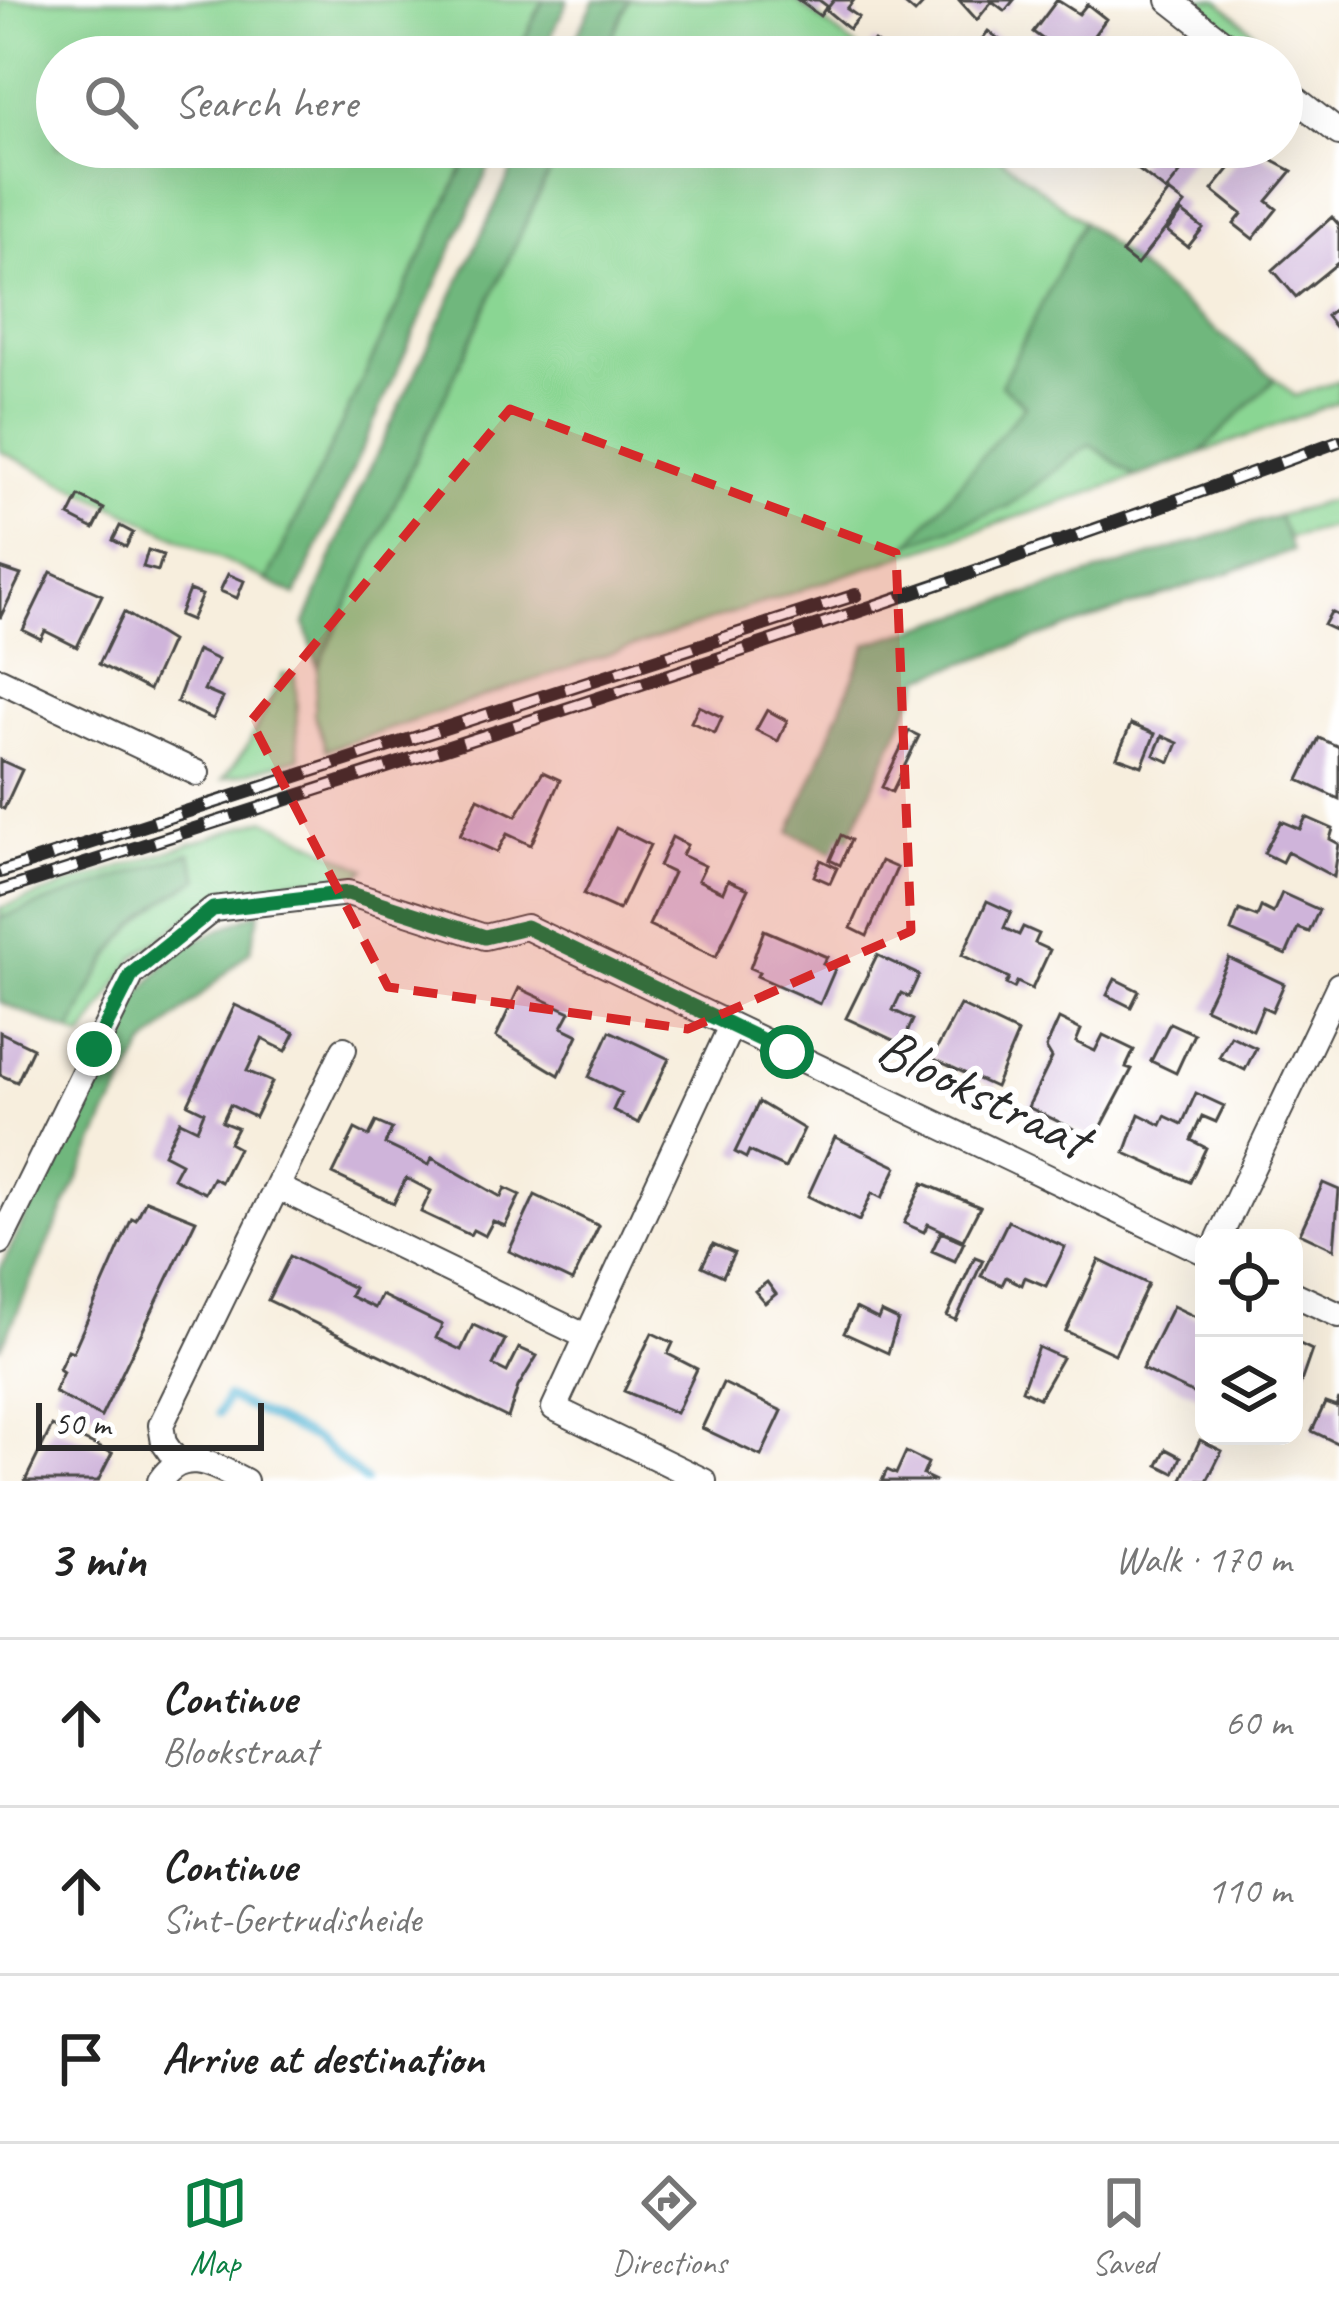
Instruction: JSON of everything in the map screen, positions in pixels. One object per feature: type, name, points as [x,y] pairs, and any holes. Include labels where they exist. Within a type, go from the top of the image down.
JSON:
[{"type":"street","points":[[1169,0],[1215,36]]},
{"type":"street","points":[[1303,105],[1339,133]]},
{"type":"street","points":[[0,680],[197,773]]},
{"type":"street","name":"Blookstraat","points":[[0,1242],[132,974],[213,909],[348,893],[485,937],[526,927],[1195,1248]]},
{"type":"street","points":[[1223,1229],[1339,985]]},
{"type":"street","points":[[704,1481],[554,1408],[731,1026]]},
{"type":"street","points":[[245,1481],[204,1461],[168,1472],[161,1425],[344,1049]]},
{"type":"street","points":[[277,1187],[585,1336]]},
{"type":"street","points":[[1303,1298],[1339,1315]]},
{"type":"highlighted area","points":[[510,409],[896,553],[911,931],[688,1029],[388,987],[251,721]]},
{"type":"green space","points":[[0,0],[543,0],[526,36],[36,36],[36,168],[463,168],[267,581],[0,451]]},
{"type":"green space","points":[[543,0],[568,0],[551,36],[526,36]]},
{"type":"green space","points":[[595,0],[629,0],[613,36],[577,36]]},
{"type":"green space","points":[[629,0],[795,0],[842,36],[613,36]]},
{"type":"green space","points":[[1192,0],[1218,0],[1258,36],[1238,36]]},
{"type":"green space","points":[[463,168],[489,168],[296,595],[267,581]]},
{"type":"green space","points":[[513,168],[551,168],[318,668],[305,624],[354,502]]},
{"type":"green space","points":[[551,168],[1013,168],[1083,222],[1002,385],[1026,405],[1008,506],[1090,444],[1136,477],[326,750],[314,713],[318,668]]},
{"type":"green space","points":[[1083,222],[1275,379],[1199,454],[1136,477],[1090,444],[1008,506],[909,544],[1025,405],[1001,385]]},
{"type":"green space","points":[[1275,379],[1295,396],[1339,381],[1339,402],[1199,454]]},
{"type":"green space","points":[[1339,498],[1339,525],[1288,538],[1278,516]]},
{"type":"green space","points":[[1278,516],[1292,551],[923,677],[841,856],[790,832],[867,644]]},
{"type":"green space","points":[[283,674],[294,675],[300,758],[223,779],[246,749]]},
{"type":"green space","points":[[265,819],[366,869],[356,878],[291,880],[199,909],[134,958],[83,1038],[71,1032],[120,943],[153,910],[199,879],[190,854],[0,918],[0,908]]},
{"type":"green space","points":[[190,853],[199,879],[152,910],[120,942],[71,1032],[0,1002],[0,918]]},
{"type":"green space","points":[[260,911],[250,951],[145,1046],[107,1115],[0,1350],[0,1270],[118,1019],[178,949]]},
{"type":"building","points":[[798,0],[819,0],[827,6],[820,16]]},
{"type":"building","points":[[834,0],[854,0],[847,9],[859,17],[849,29],[826,10]]},
{"type":"building","points":[[900,0],[927,0],[915,13]]},
{"type":"building","points":[[959,0],[1014,0],[1005,11],[992,1],[977,20]]},
{"type":"building","points":[[1057,0],[1079,14],[1087,4],[1106,19],[1093,36],[1038,36],[1033,32]]},
{"type":"building","points":[[1136,168],[1184,168],[1166,191]]},
{"type":"building","points":[[1230,168],[1292,171],[1267,201],[1277,209],[1253,239],[1234,224],[1242,214],[1212,190]]},
{"type":"building","points":[[1169,192],[1185,204],[1137,265],[1122,253]]},
{"type":"building","points":[[1182,212],[1203,228],[1188,247],[1167,231]]},
{"type":"building","points":[[1332,217],[1339,225],[1339,262],[1296,297],[1273,270]]},
{"type":"building","points":[[1339,305],[1339,332],[1326,316]]},
{"type":"building","points":[[79,496],[104,509],[94,529],[69,516]]},
{"type":"building","points":[[120,526],[133,533],[126,547],[113,540]]},
{"type":"building","points":[[148,550],[163,555],[158,571],[143,567]]},
{"type":"building","points":[[0,568],[21,575],[0,618]]},
{"type":"building","points":[[51,572],[102,595],[77,647],[45,631],[41,639],[23,630]]},
{"type":"building","points":[[228,574],[244,581],[237,598],[220,591]]},
{"type":"building","points":[[189,590],[202,595],[191,620],[179,615]]},
{"type":"building","points":[[124,612],[171,641],[149,690],[99,664]]},
{"type":"building","points":[[1331,612],[1339,616],[1339,632],[1324,625]]},
{"type":"building","points":[[197,650],[218,660],[204,690],[223,698],[213,719],[177,702]]},
{"type":"building","points":[[699,706],[722,717],[715,733],[691,722]]},
{"type":"building","points":[[767,710],[787,721],[778,741],[756,730]]},
{"type":"building","points":[[1131,724],[1155,734],[1142,766],[1117,757]]},
{"type":"building","points":[[909,731],[919,736],[892,792],[882,787]]},
{"type":"building","points":[[1162,736],[1178,743],[1170,762],[1154,755]]},
{"type":"building","points":[[1319,738],[1339,747],[1339,799],[1299,780]]},
{"type":"building","points":[[0,760],[22,770],[4,809],[0,807]]},
{"type":"building","points":[[543,772],[560,780],[531,845],[507,834],[497,852],[460,835],[478,798],[516,816]]},
{"type":"building","points":[[1306,817],[1333,829],[1330,839],[1339,844],[1334,877],[1287,852],[1282,862],[1264,853],[1281,821],[1300,829]]},
{"type":"building","points":[[616,828],[650,845],[619,910],[584,894]]},
{"type":"building","points":[[841,835],[851,840],[840,865],[830,860]]},
{"type":"building","points":[[672,837],[687,845],[682,855],[705,866],[698,880],[723,892],[728,880],[748,889],[716,957],[649,925],[673,873],[659,866]]},
{"type":"building","points":[[821,860],[837,868],[830,883],[814,876]]},
{"type":"building","points":[[881,861],[897,868],[867,936],[851,928]]},
{"type":"building","points":[[1282,893],[1319,910],[1309,932],[1298,928],[1286,955],[1231,931],[1239,910],[1257,917],[1261,907],[1273,913]]},
{"type":"building","points":[[987,901],[1011,912],[1004,928],[1019,935],[1023,927],[1039,934],[1035,943],[1050,950],[1032,989],[1017,982],[1014,988],[1006,984],[1009,978],[962,955]]},
{"type":"building","points":[[764,930],[827,957],[823,964],[835,969],[820,1004],[757,976],[759,972],[750,968]]},
{"type":"building","points":[[877,955],[919,975],[909,997],[901,993],[893,1010],[913,1020],[902,1044],[846,1018]]},
{"type":"building","points":[[1229,958],[1284,984],[1272,1011],[1263,1007],[1253,1030],[1205,1008]]},
{"type":"building","points":[[1115,979],[1139,991],[1131,1007],[1107,995]]},
{"type":"building","points":[[519,988],[570,1012],[562,1027],[578,1035],[559,1075],[496,1037]]},
{"type":"building","points":[[235,1005],[295,1033],[286,1051],[262,1039],[247,1071],[272,1082],[255,1117],[230,1105],[222,1122],[237,1128],[229,1143],[238,1148],[221,1182],[213,1178],[205,1193],[173,1178],[181,1163],[164,1154],[180,1121],[197,1129],[204,1112],[188,1104]]},
{"type":"building","points":[[960,1005],[1018,1033],[995,1087],[932,1058]]},
{"type":"building","points":[[1059,1019],[1081,1030],[1076,1042],[1095,1051],[1103,1035],[1134,1050],[1126,1067],[1132,1069],[1095,1139],[1028,1107],[1052,1058],[1046,1048]]},
{"type":"building","points":[[1170,1023],[1194,1034],[1176,1073],[1151,1061]]},
{"type":"building","points":[[610,1031],[669,1059],[638,1123],[613,1110],[621,1093],[589,1077]]},
{"type":"building","points":[[0,1032],[33,1048],[17,1082],[0,1075]]},
{"type":"building","points":[[1231,1036],[1256,1048],[1245,1070],[1219,1057]]},
{"type":"building","points":[[1196,1093],[1224,1106],[1216,1122],[1202,1116],[1191,1140],[1206,1148],[1190,1182],[1125,1153],[1139,1114],[1161,1125],[1165,1116],[1182,1124]]},
{"type":"building","points":[[759,1102],[804,1129],[785,1168],[749,1151],[746,1158],[735,1152]]},
{"type":"building","points":[[376,1122],[392,1129],[385,1144],[429,1165],[432,1158],[501,1197],[505,1188],[520,1195],[505,1226],[493,1221],[485,1236],[473,1230],[470,1235],[421,1212],[431,1191],[406,1178],[394,1203],[333,1174],[355,1129],[369,1136]]},
{"type":"building","points":[[835,1137],[897,1167],[882,1198],[872,1193],[859,1221],[808,1196]]},
{"type":"building","points":[[923,1183],[980,1207],[963,1240],[928,1224],[924,1232],[904,1223]]},
{"type":"building","points":[[1323,1183],[1339,1190],[1334,1249],[1303,1234]]},
{"type":"building","points":[[535,1195],[599,1226],[572,1281],[509,1251]]},
{"type":"building","points":[[146,1200],[196,1220],[101,1417],[54,1392],[68,1350],[73,1352],[132,1218],[136,1220]]},
{"type":"building","points":[[1008,1221],[1065,1247],[1046,1286],[1025,1277],[1022,1285],[1006,1277],[1002,1285],[981,1276]]},
{"type":"building","points":[[941,1232],[964,1242],[955,1261],[932,1251]]},
{"type":"building","points":[[713,1244],[734,1253],[723,1276],[702,1266]]},
{"type":"building","points":[[290,1256],[354,1288],[350,1296],[375,1308],[381,1295],[442,1325],[436,1338],[461,1350],[473,1325],[505,1340],[493,1365],[507,1372],[519,1348],[537,1356],[518,1387],[508,1418],[268,1300]]},
{"type":"building","points":[[975,1257],[983,1260],[956,1320],[947,1316]]},
{"type":"building","points":[[1099,1260],[1148,1284],[1115,1354],[1066,1331]]},
{"type":"building","points":[[767,1282],[776,1294],[765,1303],[755,1291]]},
{"type":"building","points":[[1173,1306],[1195,1317],[1195,1394],[1142,1369]]},
{"type":"building","points":[[856,1308],[878,1319],[881,1312],[898,1320],[888,1353],[844,1333]]},
{"type":"building","points":[[652,1333],[673,1343],[668,1354],[697,1369],[676,1413],[624,1391]]},
{"type":"building","points":[[1303,1346],[1312,1350],[1303,1376]]},
{"type":"building","points":[[1038,1347],[1062,1358],[1039,1398],[1022,1390]]},
{"type":"building","points":[[723,1383],[782,1411],[761,1456],[702,1428]]},
{"type":"building","points":[[1339,1399],[1339,1444],[1312,1431],[1325,1403],[1336,1407]]},
{"type":"building","points":[[52,1426],[112,1453],[98,1481],[25,1481]]},
{"type":"building","points":[[1198,1445],[1222,1451],[1207,1481],[1181,1481]]},
{"type":"building","points":[[1166,1449],[1181,1457],[1174,1473],[1158,1465]]},
{"type":"building","points":[[906,1452],[928,1463],[923,1475],[936,1481],[882,1481],[887,1470],[896,1474]]},
{"type":"waterway","points":[[219,1413],[227,1397],[317,1440],[365,1481]]},
{"type":"railway","points":[[0,891],[839,618],[1339,441]]},
{"type":"railway","points":[[0,872],[856,595]]},
{"type":"route","points":[[94,1049],[132,974],[213,909],[348,893],[485,937],[526,927],[787,1052]]}]
